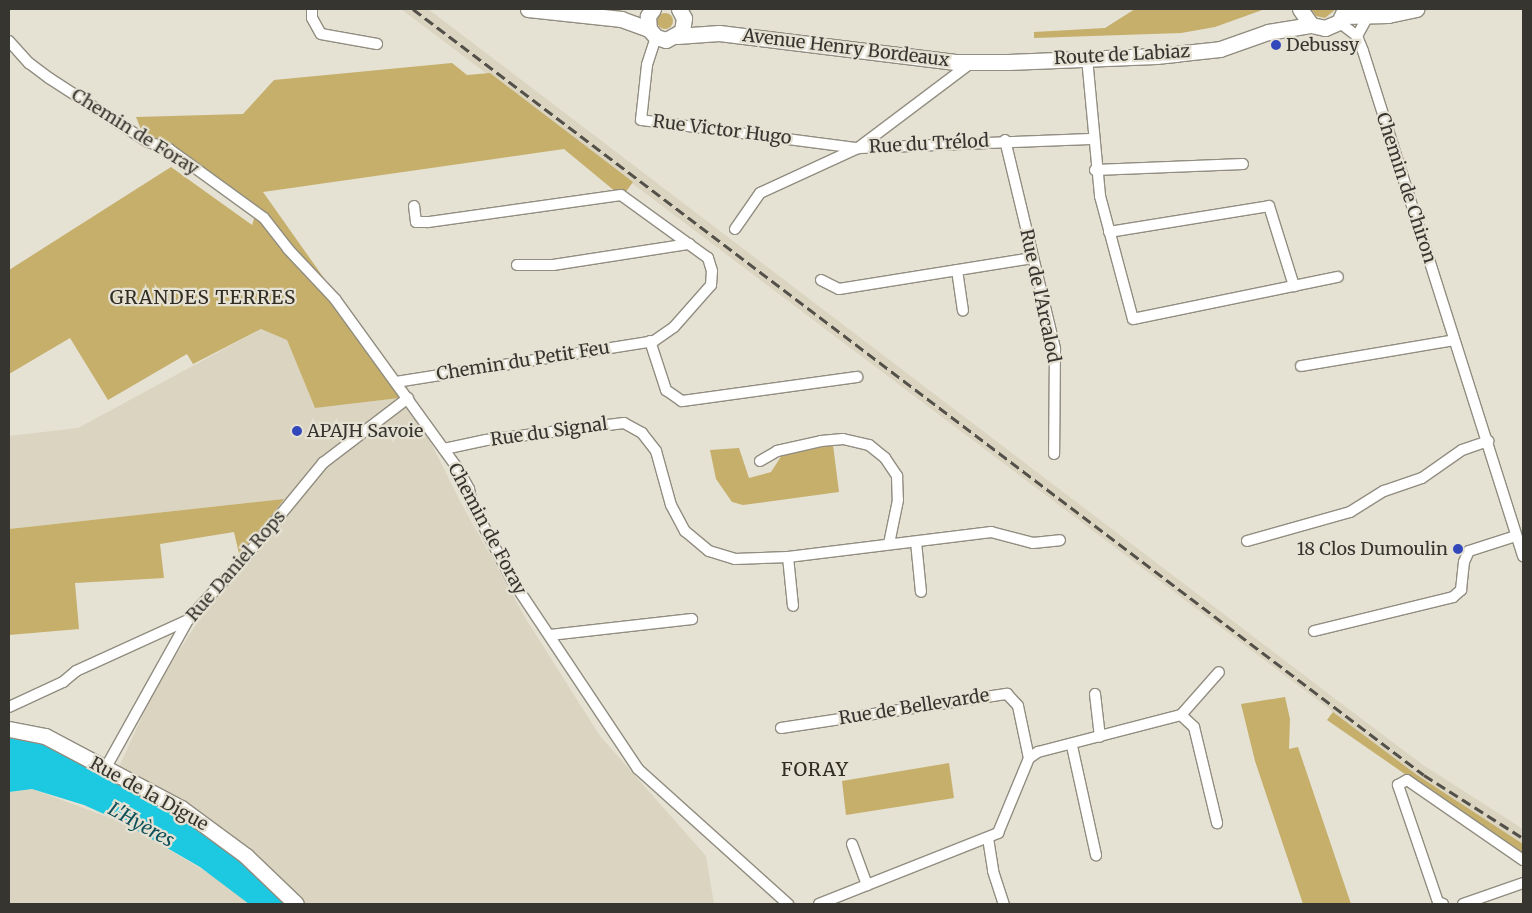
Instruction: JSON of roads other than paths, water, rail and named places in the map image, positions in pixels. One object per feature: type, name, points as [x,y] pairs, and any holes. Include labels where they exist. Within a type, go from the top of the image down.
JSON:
[{"type":"main road","points":[[528,9],[651,23]]},
{"type":"main road","points":[[1299,9],[1311,25]]},
{"type":"main road","name":"Route de Labiaz","points":[[1268,32],[1299,9]]},
{"type":"main road","points":[[1370,12],[1388,15],[1416,9]]},
{"type":"main road","name":"Route de Labiaz","points":[[973,61],[1156,56],[1220,48],[1268,32],[1311,25],[1325,28],[1342,16],[1370,12]]},
{"type":"main road","points":[[677,36],[681,14]]},
{"type":"main road","name":"Avenue Henry Bordeaux","points":[[681,14],[719,33]]},
{"type":"main road","name":"Avenue Henry Bordeaux","points":[[651,23],[666,40],[677,36],[719,33],[973,61]]},
{"type":"main road","name":"Rue de la Digue","points":[[9,729],[45,736],[182,808],[214,830],[296,904]]},
{"type":"street","points":[[312,9],[312,18],[320,34],[377,44]]},
{"type":"street","points":[[1342,16],[1357,36],[1370,12]]},
{"type":"street","name":"Rue Victor Hugo","points":[[651,23],[641,120],[858,148]]},
{"type":"street","name":"Chemin de Chiron","points":[[1357,36],[1488,440],[1523,556]]},
{"type":"street","name":"Chemin de Foray","points":[[9,41],[28,63],[49,78],[148,142],[169,149],[264,218],[288,249],[335,299],[444,449],[465,481],[472,504],[512,580],[638,769],[788,904]]},
{"type":"street","points":[[1087,58],[1095,170],[1109,232],[1133,319],[1338,277]]},
{"type":"street","points":[[858,148],[973,61]]},
{"type":"street","name":"Rue du Trélod","points":[[735,229],[760,193],[858,148],[1005,140],[1092,139]]},
{"type":"street","name":"Rue de l'Arcalod","points":[[1005,140],[1055,349],[1054,454]]},
{"type":"street","points":[[1095,170],[1243,164]]},
{"type":"street","name":"Chemin du Petit Feu","points":[[396,382],[663,338],[711,286],[712,271],[708,258],[621,195],[428,222],[416,222],[414,206]]},
{"type":"street","points":[[1109,232],[1269,206],[1294,286]]},
{"type":"street","points":[[518,265],[553,265],[689,244]]},
{"type":"street","points":[[821,280],[839,289],[1033,258]]},
{"type":"street","points":[[957,270],[963,312]]},
{"type":"street","points":[[1301,366],[1454,340]]},
{"type":"street","points":[[650,341],[666,390],[682,401],[858,377]]},
{"type":"street","name":"Rue Daniel Rops","points":[[105,769],[188,620],[249,553],[322,463],[408,398]]},
{"type":"street","name":"Rue du Signal","points":[[444,449],[486,440],[624,423],[642,433],[656,451],[678,521],[695,542],[709,552],[735,559],[788,557],[992,532],[1033,542],[1060,540]]},
{"type":"street","points":[[760,461],[777,451],[821,441],[843,440],[869,445],[885,458],[897,476],[898,500],[889,544]]},
{"type":"street","points":[[1247,541],[1350,512],[1384,491],[1422,478],[1462,450],[1488,440]]},
{"type":"street","points":[[1314,631],[1453,597],[1461,590],[1464,562],[1469,551],[1516,536]]},
{"type":"street","points":[[916,542],[921,592]]},
{"type":"street","points":[[788,557],[793,606]]},
{"type":"street","points":[[550,636],[692,619]]},
{"type":"street","points":[[9,707],[63,682],[76,671],[188,620]]},
{"type":"street","points":[[819,904],[988,838],[1002,826],[1029,758],[1038,752],[1072,746],[1181,715],[1219,672]]},
{"type":"street","name":"Rue de Bellevarde","points":[[781,728],[1007,694],[1018,706],[1029,758]]},
{"type":"street","points":[[1095,694],[1100,737]]},
{"type":"street","points":[[1181,715],[1194,727],[1217,824]]},
{"type":"street","points":[[1072,746],[1096,855]]},
{"type":"street","points":[[1443,904],[1438,902],[1398,785],[1408,780],[1523,860]]},
{"type":"street","points":[[988,838],[993,871],[1004,904]]},
{"type":"street","points":[[852,844],[867,885]]},
{"type":"street","points":[[1463,904],[1523,883]]},
{"type":"water","name":"L'Hyères","points":[[9,737],[41,743],[169,809],[215,838],[289,904],[249,904],[200,867],[124,823],[84,805],[32,789],[9,792]]},
{"type":"railway","points":[[413,9],[1424,775],[1523,838]]},
{"type":"place","name":"Debussy","points":[[1276,45]]},
{"type":"place","name":"APAJH Savoie","points":[[297,431]]},
{"type":"place","name":"18 Clos Dumoulin","points":[[1458,549]]},
{"type":"district","name":"GRANDES TERRES","points":[[203,298]]},
{"type":"district","name":"FORAY","points":[[815,770]]}]
